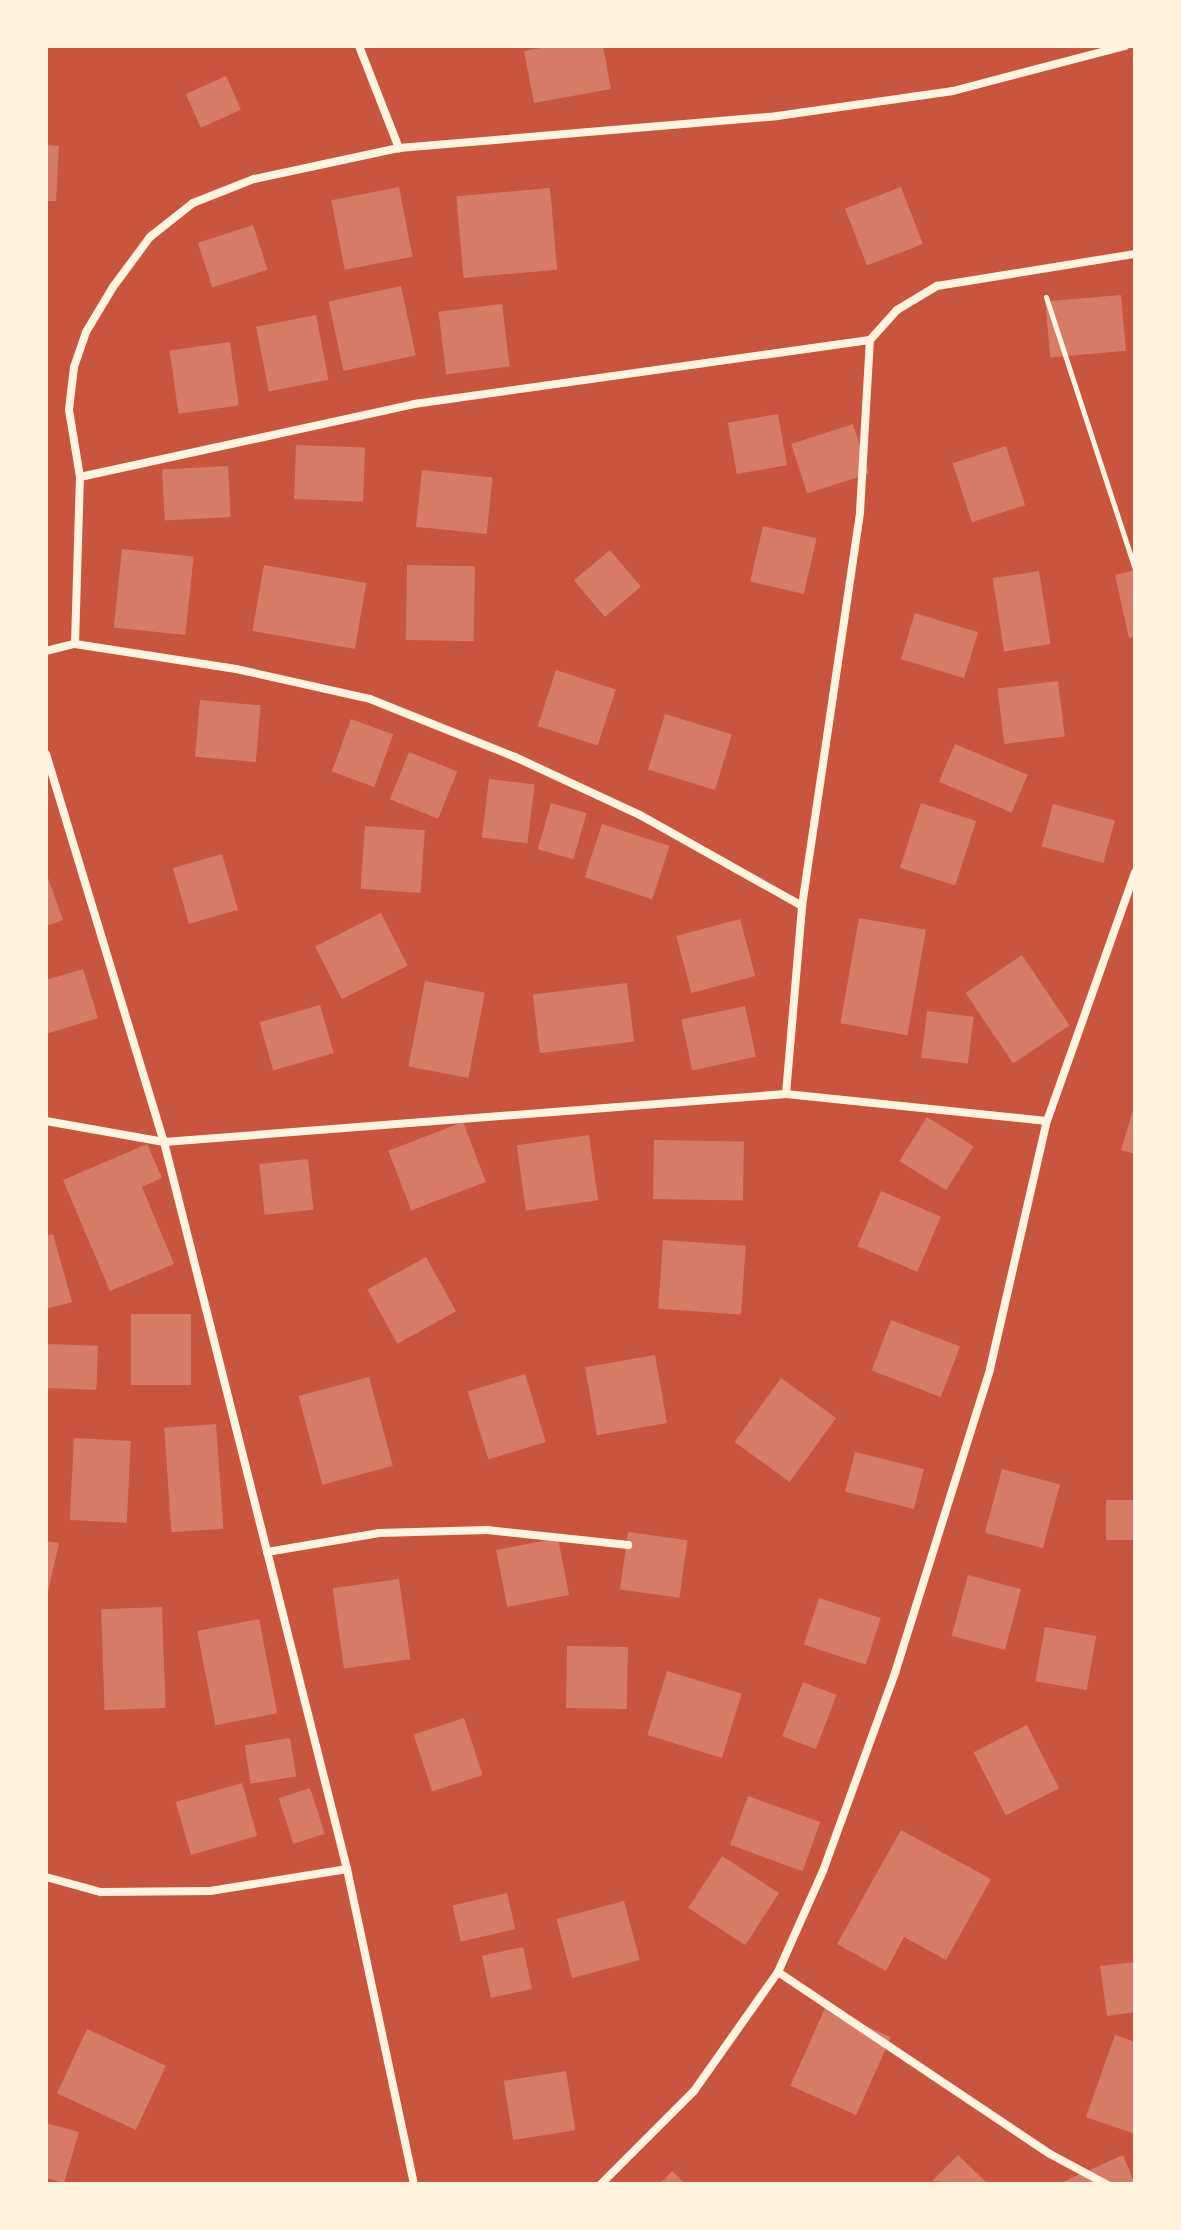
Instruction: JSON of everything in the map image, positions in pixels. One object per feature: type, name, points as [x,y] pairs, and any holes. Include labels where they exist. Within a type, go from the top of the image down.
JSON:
[{"type":"street","points":[[359,46],[399,148]]},
{"type":"street","points":[[75,644],[80,477],[69,410],[74,367],[86,332],[150,237],[193,203],[254,179],[399,148],[777,116],[953,91],[1125,46]]},
{"type":"street","points":[[786,1094],[802,906],[860,512],[870,340],[897,310],[937,286],[1135,254]]},
{"type":"street","points":[[80,477],[414,404],[870,340]]},
{"type":"street","points":[[46,651],[75,644],[236,669],[370,699],[515,757],[640,815],[802,906]]},
{"type":"street","points":[[46,754],[164,1142],[347,1869],[414,2184]]},
{"type":"street","points":[[601,2184],[694,2091],[778,1972],[823,1871],[895,1673],[990,1369],[1047,1121],[1135,872]]},
{"type":"street","points":[[46,1121],[164,1142],[786,1094],[1047,1121]]},
{"type":"street","points":[[267,1552],[379,1533],[487,1530],[628,1545]]},
{"type":"street","points":[[46,1877],[101,1892],[210,1891],[347,1869]]},
{"type":"street","points":[[778,1972],[1050,2154],[1106,2184]]},
{"type":"path","points":[[1037,269],[1135,570]]},
{"type":"building","points":[[551,46],[603,46],[611,89],[534,103],[524,51]]},
{"type":"building","points":[[226,76],[241,110],[201,128],[186,94]]},
{"type":"building","points":[[46,145],[59,146],[56,201],[46,201]]},
{"type":"building","points":[[399,187],[413,257],[345,270],[331,200]]},
{"type":"building","points":[[901,187],[923,244],[867,265],[845,209]]},
{"type":"building","points":[[550,188],[557,270],[464,278],[456,196]]},
{"type":"building","points":[[253,225],[268,270],[212,288],[198,243]]},
{"type":"building","points":[[401,286],[416,355],[343,371],[329,301]]},
{"type":"building","points":[[1121,295],[1126,351],[1050,357],[1045,302]]},
{"type":"building","points":[[502,304],[510,367],[446,374],[438,312]]},
{"type":"building","points":[[316,315],[329,380],[269,391],[256,327]]},
{"type":"building","points":[[230,342],[239,405],[179,414],[170,350]]},
{"type":"building","points":[[778,414],[787,465],[737,474],[728,423]]},
{"type":"building","points":[[853,424],[869,473],[807,494],[791,444]]},
{"type":"building","points":[[296,445],[365,447],[363,501],[294,499]]},
{"type":"building","points":[[1006,446],[1025,505],[972,522],[953,463]]},
{"type":"building","points":[[228,466],[231,517],[165,520],[162,469]]},
{"type":"building","points":[[422,470],[493,477],[487,534],[416,527]]},
{"type":"building","points":[[763,526],[817,538],[804,594],[750,582]]},
{"type":"building","points":[[122,549],[194,557],[185,635],[114,628]]},
{"type":"building","points":[[610,550],[641,587],[605,617],[574,580]]},
{"type":"building","points":[[264,565],[366,583],[355,649],[252,631]]},
{"type":"building","points":[[407,565],[475,566],[474,641],[406,640]]},
{"type":"building","points":[[1135,570],[1135,637],[1129,638],[1115,575]]},
{"type":"building","points":[[1039,571],[1051,644],[1004,651],[993,578]]},
{"type":"building","points":[[915,613],[978,632],[964,678],[901,659]]},
{"type":"building","points":[[556,670],[616,689],[598,746],[538,726]]},
{"type":"building","points":[[1058,681],[1065,737],[1004,744],[997,688]]},
{"type":"building","points":[[200,700],[261,705],[256,762],[195,757]]},
{"type":"building","points":[[665,714],[732,734],[715,790],[648,769]]},
{"type":"building","points":[[351,719],[393,734],[374,787],[332,772]]},
{"type":"building","points":[[955,744],[1028,775],[1012,813],[939,782]]},
{"type":"building","points":[[409,752],[457,771],[438,819],[390,799]]},
{"type":"building","points":[[489,779],[535,785],[527,843],[482,838]]},
{"type":"building","points":[[551,803],[587,813],[573,859],[538,849]]},
{"type":"building","points":[[921,803],[976,821],[955,886],[900,868]]},
{"type":"building","points":[[1053,804],[1115,821],[1103,863],[1042,847]]},
{"type":"building","points":[[602,824],[670,846],[652,899],[585,877]]},
{"type":"building","points":[[365,826],[425,830],[420,893],[361,889]]},
{"type":"building","points":[[222,854],[238,910],[189,924],[173,868]]},
{"type":"building","points":[[46,872],[63,920],[46,926]]},
{"type":"building","points":[[381,913],[408,966],[342,999],[315,947]]},
{"type":"building","points":[[859,918],[926,930],[907,1035],[840,1023]]},
{"type":"building","points":[[740,919],[755,976],[692,993],[676,936]]},
{"type":"building","points":[[1022,955],[1070,1025],[1013,1063],[966,993]]},
{"type":"building","points":[[83,969],[98,1018],[46,1034],[46,980]]},
{"type":"building","points":[[425,981],[485,993],[468,1078],[408,1066]]},
{"type":"building","points":[[627,983],[634,1042],[540,1053],[533,995]]},
{"type":"building","points":[[320,1005],[334,1053],[273,1070],[259,1022]]},
{"type":"building","points":[[745,1006],[756,1057],[692,1070],[681,1020]]},
{"type":"building","points":[[927,1011],[974,1017],[968,1063],[921,1058]]},
{"type":"building","points":[[1135,1107],[1135,1154],[1121,1150]]},
{"type":"building","points":[[927,1117],[974,1146],[946,1190],[899,1161]]},
{"type":"building","points":[[463,1122],[486,1182],[411,1210],[388,1151]]},
{"type":"building","points":[[589,1135],[598,1200],[526,1211],[517,1145]]},
{"type":"building","points":[[654,1140],[744,1142],[743,1201],[653,1199]]},
{"type":"building","points":[[147,1144],[162,1178],[142,1187],[174,1264],[110,1291],[63,1180]]},
{"type":"building","points":[[308,1159],[313,1210],[265,1215],[259,1164]]},
{"type":"building","points":[[881,1191],[941,1216],[917,1272],[858,1246]]},
{"type":"building","points":[[53,1234],[72,1302],[46,1309],[46,1236]]},
{"type":"building","points":[[663,1240],[746,1246],[741,1315],[658,1309]]},
{"type":"building","points":[[426,1257],[456,1311],[397,1344],[367,1289]]},
{"type":"building","points":[[131,1314],[191,1314],[191,1385],[131,1385]]},
{"type":"building","points":[[891,1320],[960,1347],[941,1397],[872,1370]]},
{"type":"building","points":[[46,1344],[98,1346],[96,1390],[46,1388]]},
{"type":"building","points":[[655,1355],[667,1423],[597,1435],[585,1367]]},
{"type":"building","points":[[525,1374],[546,1442],[488,1459],[468,1392]]},
{"type":"building","points":[[369,1377],[393,1466],[322,1485],[298,1396]]},
{"type":"building","points":[[781,1378],[836,1418],[790,1482],[735,1442]]},
{"type":"building","points":[[216,1424],[223,1529],[171,1532],[164,1428]]},
{"type":"building","points":[[74,1438],[131,1441],[127,1523],[70,1520]]},
{"type":"building","points":[[855,1452],[924,1469],[914,1509],[845,1492]]},
{"type":"building","points":[[1002,1469],[1060,1485],[1043,1548],[985,1533]]},
{"type":"building","points":[[1106,1500],[1135,1500],[1135,1540],[1106,1540]]},
{"type":"building","points":[[628,1532],[687,1540],[679,1598],[620,1589]]},
{"type":"building","points":[[558,1538],[569,1595],[507,1607],[496,1550]]},
{"type":"building","points":[[46,1541],[59,1543],[47,1596],[46,1596]]},
{"type":"building","points":[[968,1575],[1021,1589],[1005,1650],[952,1636]]},
{"type":"building","points":[[399,1579],[410,1659],[344,1669],[333,1588]]},
{"type":"building","points":[[819,1598],[881,1618],[866,1665],[804,1645]]},
{"type":"building","points":[[162,1607],[166,1708],[105,1710],[101,1609]]},
{"type":"building","points":[[259,1619],[277,1713],[215,1725],[197,1631]]},
{"type":"building","points":[[1045,1627],[1096,1636],[1087,1690],[1035,1681]]},
{"type":"building","points":[[567,1646],[628,1647],[627,1709],[566,1708]]},
{"type":"building","points":[[667,1671],[742,1694],[722,1758],[647,1735]]},
{"type":"building","points":[[803,1682],[837,1695],[816,1749],[782,1736]]},
{"type":"building","points":[[464,1718],[483,1775],[432,1791],[414,1734]]},
{"type":"building","points":[[1027,1725],[1059,1788],[1006,1816],[974,1752]]},
{"type":"building","points":[[290,1738],[296,1777],[251,1784],[245,1745]]},
{"type":"building","points":[[242,1783],[257,1836],[191,1855],[176,1802]]},
{"type":"building","points":[[310,1788],[325,1834],[293,1844],[279,1798]]},
{"type":"building","points":[[748,1796],[820,1822],[803,1871],[730,1845]]},
{"type":"building","points":[[901,1830],[991,1879],[946,1960],[904,1937],[886,1971],[837,1944]]},
{"type":"building","points":[[722,1856],[779,1893],[745,1945],[688,1908]]},
{"type":"building","points":[[507,1893],[515,1929],[461,1942],[452,1906]]},
{"type":"building","points":[[624,1901],[640,1960],[572,1978],[556,1919]]},
{"type":"building","points":[[523,1947],[532,1989],[491,1998],[482,1956]]},
{"type":"building","points":[[1135,1962],[1135,2012],[1107,2016],[1100,1966]]},
{"type":"building","points":[[825,2008],[891,2037],[856,2115],[790,2086]]},
{"type":"building","points":[[87,2029],[166,2066],[136,2130],[57,2093]]},
{"type":"building","points":[[1115,2035],[1135,2042],[1135,2134],[1086,2117]]},
{"type":"building","points":[[566,2071],[575,2130],[513,2140],[504,2081]]},
{"type":"building","points":[[46,2123],[79,2132],[64,2183],[46,2178]]},
{"type":"building","points":[[958,2155],[988,2184],[932,2181]]},
{"type":"building","points":[[1123,2155],[1135,2184],[1058,2184]]},
{"type":"building","points":[[672,2171],[685,2184],[660,2184]]}]
